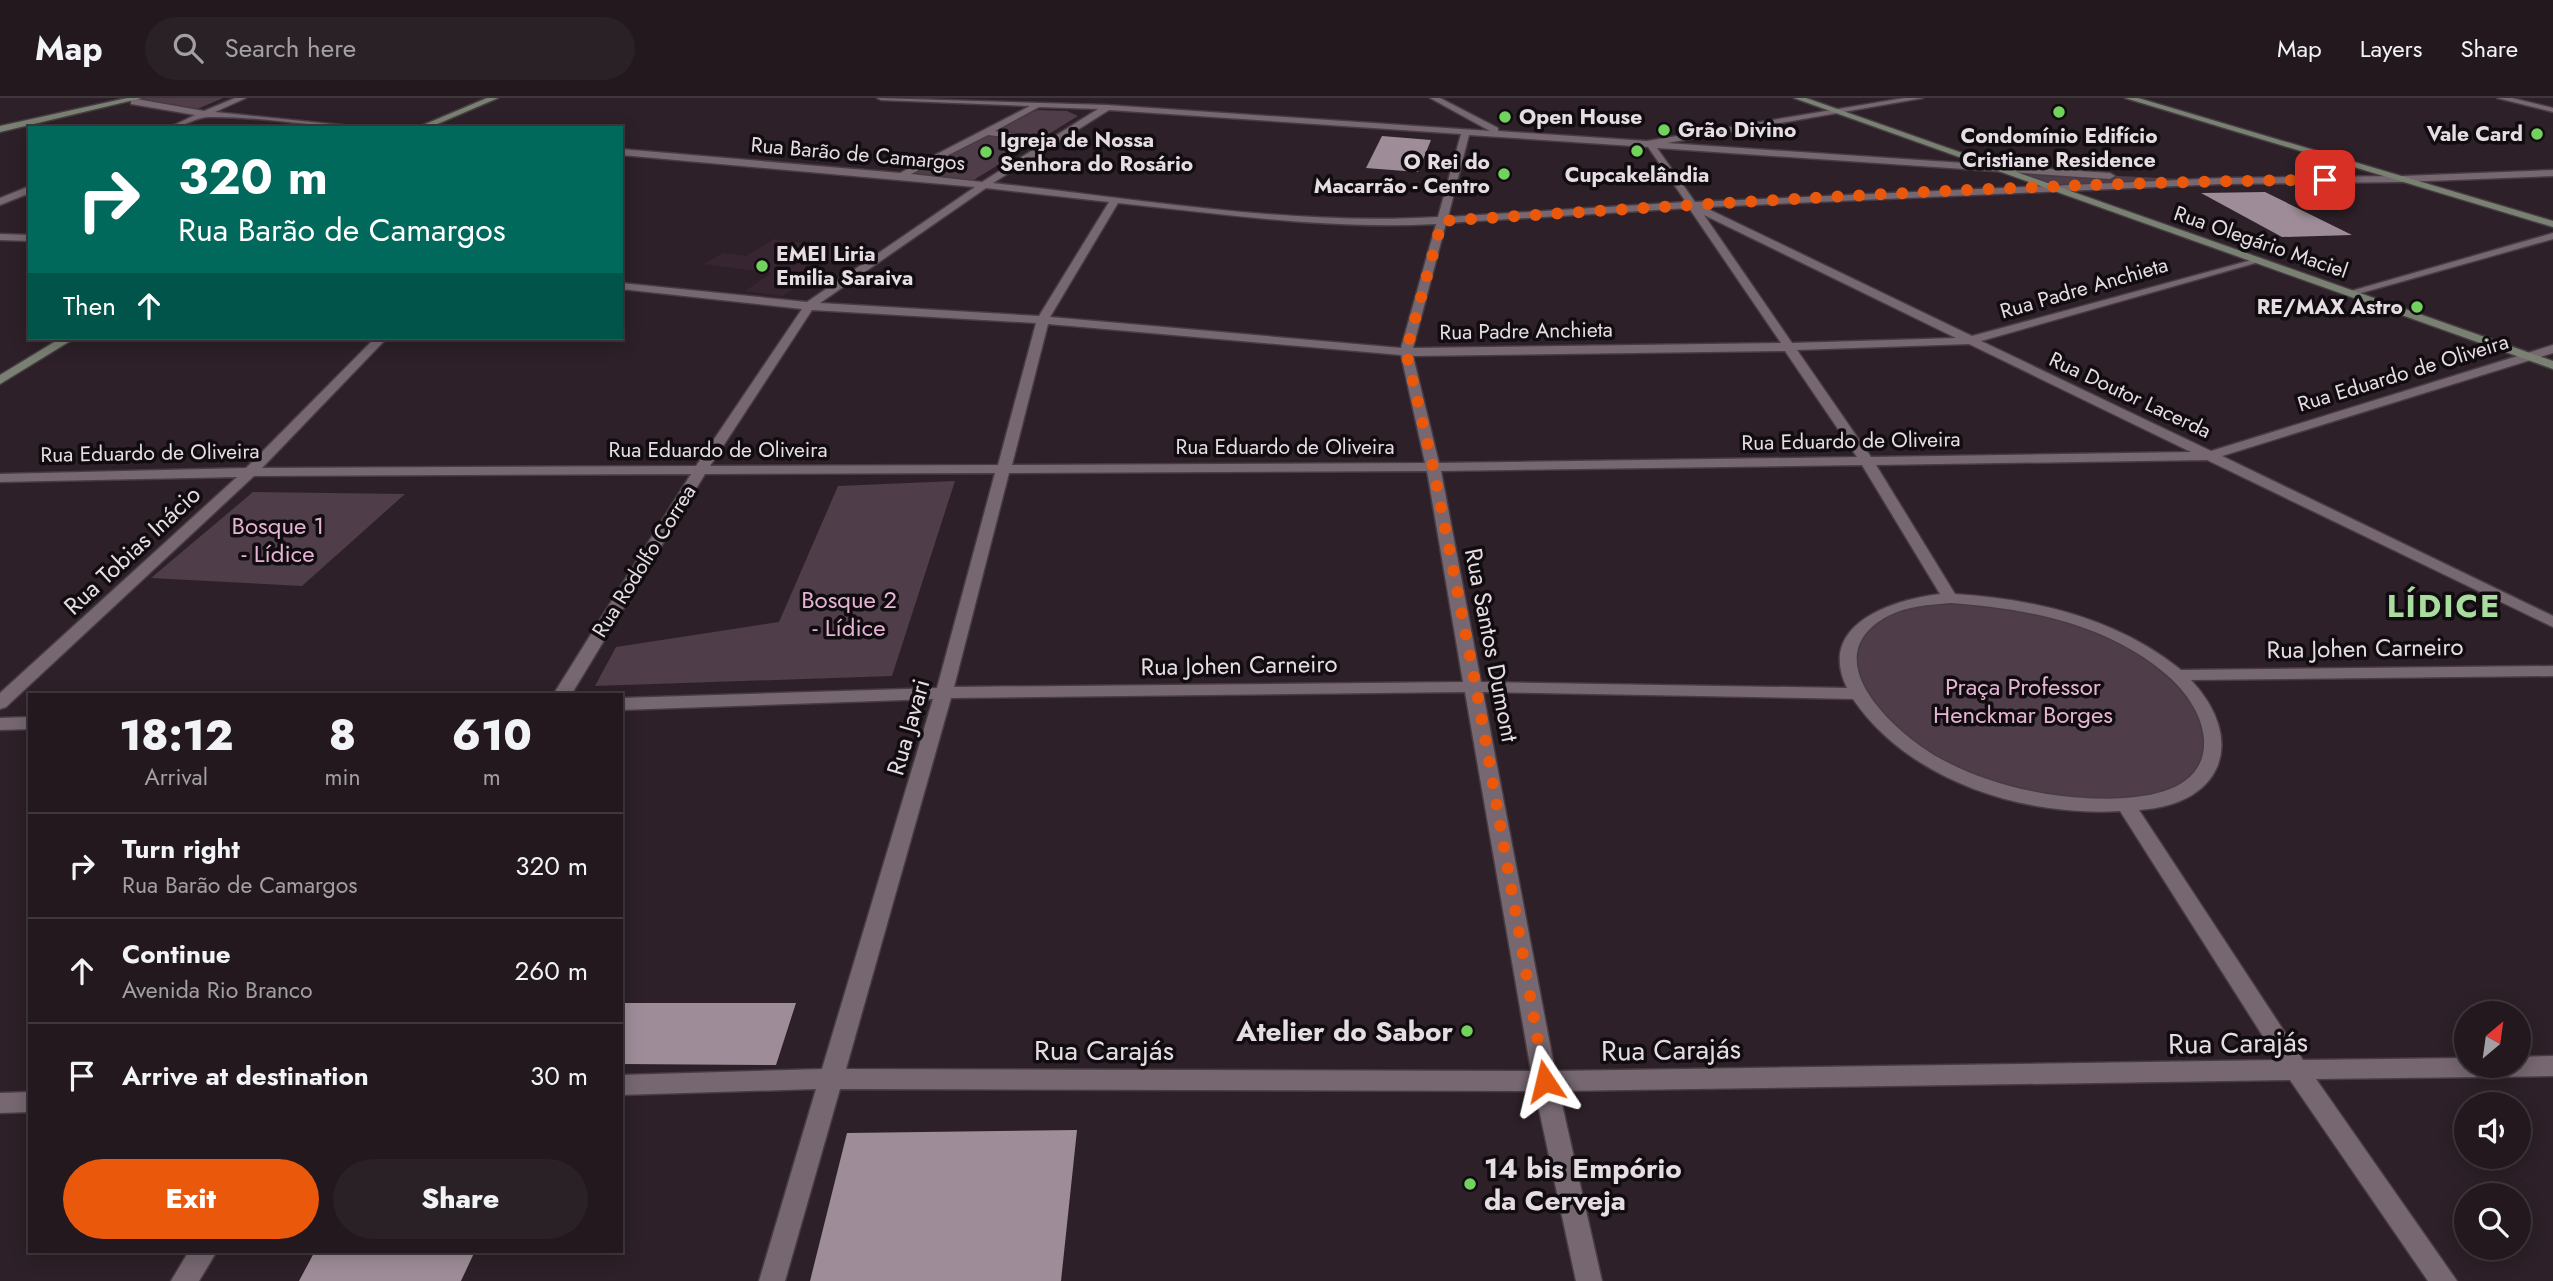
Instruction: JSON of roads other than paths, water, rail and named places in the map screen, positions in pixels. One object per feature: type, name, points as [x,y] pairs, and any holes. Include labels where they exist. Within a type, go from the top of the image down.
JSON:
[{"type":"main road","points":[[0,129],[137,98]]},
{"type":"main road","points":[[425,126],[494,98]]},
{"type":"main road","name":"Rua Olegário Maciel","points":[[1798,98],[2553,365]]},
{"type":"main road","points":[[2129,98],[2553,224]]},
{"type":"main road","points":[[0,380],[66,340]]},
{"type":"street","points":[[137,98],[134,102],[204,114],[343,126]]},
{"type":"street","points":[[177,126],[242,98]]},
{"type":"street","points":[[881,98],[1107,107],[1650,143],[1998,170],[2222,181],[2403,179],[2553,173]]},
{"type":"street","points":[[1082,98],[1107,107]]},
{"type":"street","points":[[1434,98],[1501,133]]},
{"type":"street","points":[[1650,143],[1919,98]]},
{"type":"street","points":[[2501,98],[2553,110]]},
{"type":"street","points":[[901,176],[1038,106]]},
{"type":"street","name":"Rua Rodolfo Correa","points":[[563,693],[699,472],[809,306],[984,185],[1107,107]]},
{"type":"street","name":"Rua Santos Dumont","points":[[1466,131],[1406,352],[1433,467],[1476,687],[1545,1081],[1589,1281]]},
{"type":"street","points":[[986,132],[1040,140]]},
{"type":"street","points":[[1650,143],[1868,463],[1950,598]]},
{"type":"street","name":"Rua Barão de Camargos","points":[[623,152],[901,176],[1329,221],[1442,221],[1690,205],[2222,181]]},
{"type":"street","points":[[0,202],[28,190]]},
{"type":"street","name":"Rua Javari","points":[[772,1281],[944,693],[1001,470],[1043,320],[1115,199]]},
{"type":"street","name":"Rua Doutor Lacerda","points":[[1690,205],[2553,622]]},
{"type":"street","points":[[2350,293],[2553,236]]},
{"type":"street","points":[[0,237],[28,238]]},
{"type":"street","name":"Rua Padre Anchieta","points":[[623,286],[809,306],[1043,320],[1406,352],[1788,347],[1968,341],[2255,260]]},
{"type":"street","name":"Rua Tobias Inácio","points":[[0,703],[250,472],[379,340]]},
{"type":"street","name":"Rua Eduardo de Oliveira","points":[[0,478],[250,472],[699,472],[1868,463],[2209,456],[2553,349]]},
{"type":"street","points":[[1950,598],[2021,604],[2095,626],[2140,648],[2178,675],[2200,699],[2214,724],[2217,748],[2210,769],[2192,787],[2164,800],[2127,807],[2063,805],[1996,789],[1934,763],[1886,729],[1857,694],[1847,663],[1854,637],[1875,617],[1908,603],[1950,598]]},
{"type":"street","name":"Rua Johen Carneiro","points":[[2178,675],[2553,671]]},
{"type":"street","name":"Rua Johen Carneiro","points":[[623,704],[944,693],[1476,687],[1857,694]]},
{"type":"street","points":[[0,724],[28,723]]},
{"type":"street","points":[[2127,807],[2298,1072],[2444,1281]]},
{"type":"street","name":"Rua Carajás","points":[[623,1084],[829,1079],[1545,1081],[2298,1072],[2553,1066]]},
{"type":"street","points":[[0,1103],[28,1102]]},
{"type":"street","points":[[184,1281],[203,1253]]},
{"type":"place","name":"Condomínio Edifício Cristiane Residence","points":[[2059,112]]},
{"type":"place","name":"Open House","points":[[1505,117]]},
{"type":"place","name":"Grão Divino","points":[[1664,130]]},
{"type":"place","name":"Vale Card","points":[[2537,134]]},
{"type":"place","name":"Cupcakelândia","points":[[1637,151]]},
{"type":"place","name":"Igreja de Nossa Senhora do Rosário","points":[[986,152]]},
{"type":"place","name":"O Rei do Macarrão - Centro","points":[[1504,174]]},
{"type":"place","name":"EMEI Liria Emilia Saraiva","points":[[762,266]]},
{"type":"place","name":"RE/MAX Astro","points":[[2417,307]]},
{"type":"place","name":"Atelier do Sabor","points":[[1467,1031]]},
{"type":"place","name":"14 bis Empório da Cerveja","points":[[1470,1184]]},
{"type":"district","name":"LÍDICE","points":[[2444,606]]},
{"type":"park label","name":"Bosque 1 - Lídice","points":[[278,539]]},
{"type":"park label","name":"Bosque 2 - Lídice","points":[[849,613]]},
{"type":"park label","name":"Praça Professor Henckmar Borges","points":[[2023,700]]}]
